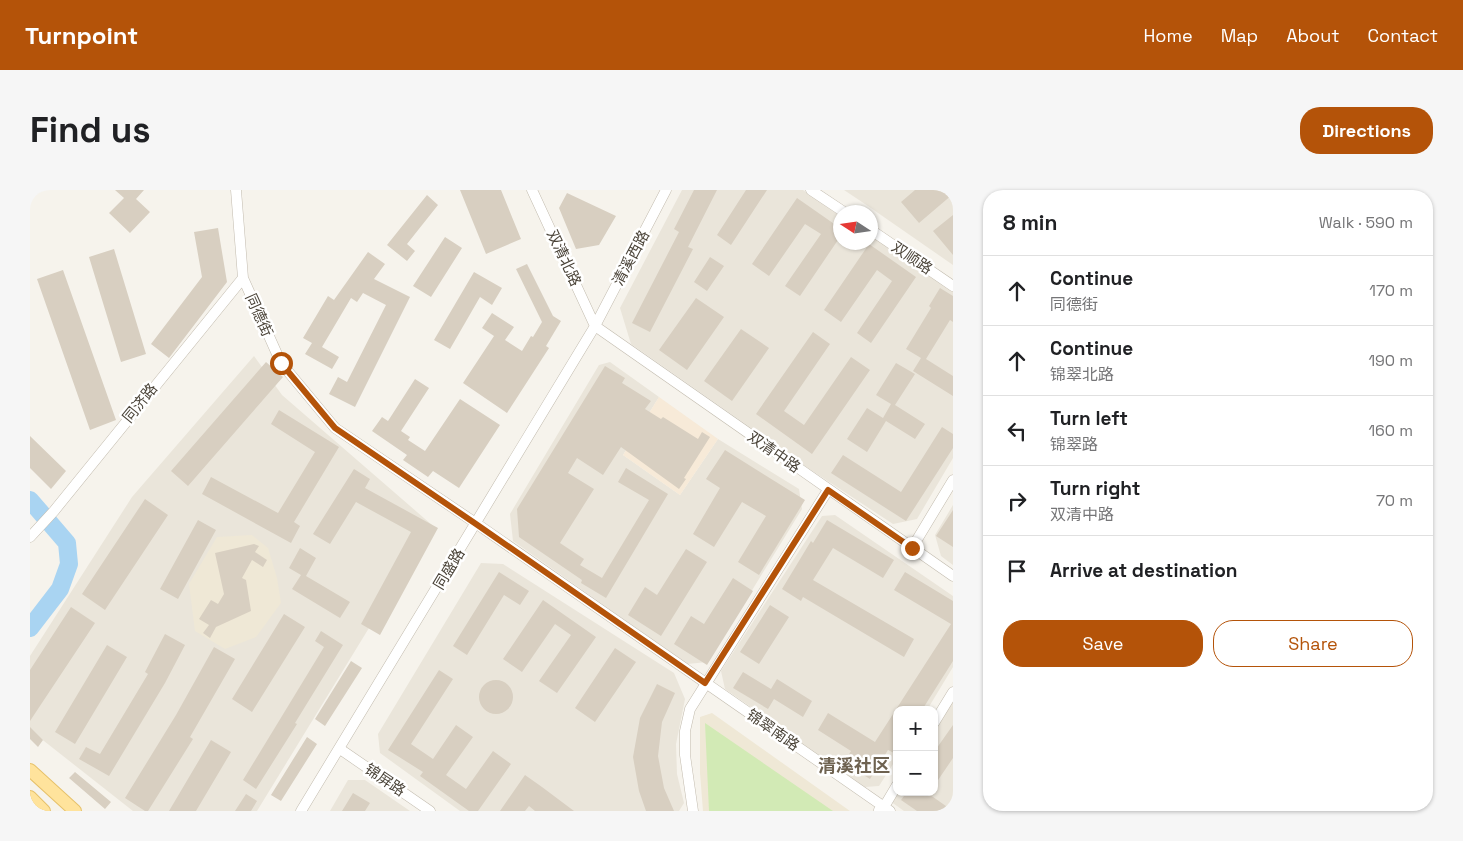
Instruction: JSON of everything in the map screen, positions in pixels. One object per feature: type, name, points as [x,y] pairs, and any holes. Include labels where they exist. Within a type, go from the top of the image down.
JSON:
[{"type":"main road","points":[[30,770],[75,811]]},
{"type":"main road","points":[[30,797],[44,811]]},
{"type":"street","name":"同德街","points":[[236,190],[243,278],[281,363],[335,428],[705,683]]},
{"type":"street","name":"双清北路","points":[[532,190],[595,326]]},
{"type":"street","name":"清溪西路","points":[[595,326],[666,190]]},
{"type":"street","points":[[811,190],[834,205]]},
{"type":"street","name":"双顺路","points":[[878,235],[953,286]]},
{"type":"street","name":"同济路","points":[[30,537],[54,511],[243,278]]},
{"type":"street","name":"双清中路","points":[[595,326],[953,576]]},
{"type":"street","name":"同盛路","points":[[301,811],[595,326]]},
{"type":"street","points":[[912,548],[953,480]]},
{"type":"street","points":[[692,811],[685,755],[685,731],[690,709],[828,490]]},
{"type":"street","name":"锦翠南路","points":[[705,683],[884,810]]},
{"type":"street","points":[[938,716],[953,692]]},
{"type":"street","name":"锦屏路","points":[[340,749],[430,811]]},
{"type":"street","points":[[884,810],[893,793]]},
{"type":"shaded area","points":[[682,190],[803,190],[833,211],[833,250],[878,250],[878,241],[953,292],[953,458],[917,519],[893,524],[811,470],[631,344],[620,308]]},
{"type":"shaded area","points":[[844,190],[953,190],[953,265],[878,213],[878,205],[866,205]]},
{"type":"shaded area","points":[[254,356],[282,395],[432,525],[257,811],[133,811],[30,730],[30,656],[132,497]]},
{"type":"shaded area","points":[[610,362],[659,397],[623,455],[680,495],[718,439],[799,489],[802,509],[708,662],[687,664],[513,541],[510,514],[599,365]]},
{"type":"shaded area","points":[[659,397],[718,439],[680,495],[623,455]]},
{"type":"shaded area","points":[[953,505],[953,565],[941,556],[935,535]]},
{"type":"shaded area","points":[[835,515],[953,596],[953,667],[929,706],[893,706],[893,764],[879,786],[865,787],[725,689],[721,671],[822,516]]},
{"type":"shaded area","points":[[252,535],[268,548],[277,578],[281,603],[256,637],[225,649],[195,631],[189,584],[217,537]]},
{"type":"shaded area","points":[[481,563],[503,564],[674,673],[685,699],[676,744],[677,774],[684,803],[679,811],[460,811],[380,753],[378,734]]},
{"type":"shaded area","points":[[953,699],[953,811],[904,811],[890,801],[894,796],[938,796],[938,723]]},
{"type":"shaded area","points":[[712,713],[850,811],[703,811],[700,773],[700,717]]},
{"type":"shaded area","points":[[348,780],[365,780],[410,811],[330,811]]},
{"type":"green space","points":[[705,723],[833,811],[709,811]]},
{"type":"building","points":[[115,190],[144,190],[136,199],[150,212],[130,233],[109,213],[124,198]]},
{"type":"building","points":[[460,190],[501,190],[521,239],[486,254]]},
{"type":"building","points":[[694,190],[717,190],[688,247],[693,249],[650,332],[632,323],[679,232],[674,229]]},
{"type":"building","points":[[746,190],[767,190],[731,245],[717,235]]},
{"type":"building","points":[[915,190],[953,190],[953,194],[919,223],[901,202]]},
{"type":"building","points":[[567,193],[616,216],[599,245],[576,249],[559,208]]},
{"type":"building","points":[[427,195],[438,205],[407,244],[415,251],[407,261],[387,245]]},
{"type":"building","points":[[797,198],[833,223],[833,247],[800,296],[785,286],[821,234],[805,224],[769,276],[752,264]]},
{"type":"building","points":[[953,215],[953,255],[933,231]]},
{"type":"building","points":[[218,228],[227,282],[169,358],[151,344],[202,277],[194,232]]},
{"type":"building","points":[[445,237],[462,248],[431,297],[413,286]]},
{"type":"building","points":[[114,249],[146,354],[121,362],[89,257]]},
{"type":"building","points":[[865,250],[878,250],[916,277],[871,343],[857,333],[892,281],[877,270],[841,322],[824,310]]},
{"type":"building","points":[[368,252],[385,264],[374,279],[410,297],[355,407],[329,394],[338,377],[347,382],[386,305],[363,293],[357,302],[351,298],[322,347],[339,357],[332,369],[305,354],[312,343],[303,338],[328,296],[334,300]]},
{"type":"building","points":[[710,257],[724,266],[707,291],[694,282]]},
{"type":"building","points":[[527,264],[553,316],[561,321],[546,346],[549,348],[507,413],[463,383],[494,336],[482,328],[492,313],[514,327],[505,340],[522,351],[542,322],[516,269]]},
{"type":"building","points":[[63,270],[116,420],[90,430],[37,279]]},
{"type":"building","points":[[474,272],[502,288],[492,305],[480,297],[450,349],[434,340]]},
{"type":"building","points":[[940,288],[953,296],[953,322],[950,320],[926,359],[953,376],[953,396],[913,371],[921,358],[906,349],[931,308],[929,306]]},
{"type":"building","points":[[696,298],[724,317],[687,370],[659,350]]},
{"type":"building","points":[[741,329],[769,348],[732,401],[704,381]]},
{"type":"building","points":[[813,332],[830,344],[784,411],[804,425],[851,357],[870,370],[812,454],[756,414]]},
{"type":"building","points":[[266,362],[283,377],[188,486],[171,471]]},
{"type":"building","points":[[896,363],[915,374],[895,405],[925,424],[915,439],[886,421],[867,452],[847,439],[867,408],[883,418],[891,404],[876,395]]},
{"type":"building","points":[[605,366],[625,378],[622,383],[651,401],[645,409],[661,419],[663,417],[698,439],[702,432],[710,437],[679,489],[621,447],[603,475],[577,458],[568,473],[594,489],[560,543],[584,559],[580,565],[602,578],[649,500],[618,482],[626,468],[668,494],[606,598],[581,583],[582,580],[519,537],[517,509]]},
{"type":"building","points":[[415,379],[429,388],[401,431],[410,437],[408,440],[425,451],[460,399],[500,425],[459,488],[433,471],[428,477],[403,460],[407,455],[372,431],[382,417],[388,421]]},
{"type":"building","points":[[279,410],[339,447],[294,522],[300,526],[291,543],[202,494],[211,477],[278,513],[315,452],[271,424]]},
{"type":"building","points":[[942,427],[953,434],[953,448],[906,521],[831,473],[843,455],[901,492]]},
{"type":"building","points":[[30,436],[66,471],[51,489],[30,468]]},
{"type":"building","points":[[725,450],[805,500],[759,575],[738,562],[766,516],[742,502],[714,547],[693,534],[720,488],[706,479]]},
{"type":"building","points":[[354,469],[370,479],[365,488],[438,528],[380,635],[361,624],[411,532],[356,502],[330,544],[313,534]]},
{"type":"building","points":[[145,499],[168,515],[105,610],[82,594]]},
{"type":"building","points":[[953,510],[953,547],[936,536]]},
{"type":"building","points":[[198,520],[216,530],[178,599],[160,589]]},
{"type":"building","points":[[827,520],[894,560],[883,578],[833,548],[813,580],[914,639],[904,657],[803,597],[801,601],[782,589],[811,541],[813,543]]},
{"type":"building","points":[[254,544],[259,546],[255,552],[267,560],[263,567],[252,560],[242,578],[246,580],[251,611],[216,627],[210,638],[203,633],[209,625],[199,619],[211,600],[218,604],[224,594],[215,553]]},
{"type":"building","points":[[300,548],[316,558],[306,576],[350,602],[340,618],[292,589],[301,575],[289,568]]},
{"type":"building","points":[[686,549],[707,562],[661,636],[628,615],[645,587],[657,595]]},
{"type":"building","points":[[499,572],[529,591],[520,605],[504,595],[467,655],[453,646]]},
{"type":"building","points":[[905,572],[953,601],[953,661],[925,706],[898,706],[951,624],[894,590]]},
{"type":"building","points":[[733,578],[753,591],[707,665],[674,644],[691,616],[704,624]]},
{"type":"building","points":[[543,600],[596,637],[557,693],[539,681],[571,635],[555,624],[522,672],[503,659]]},
{"type":"building","points":[[770,605],[789,617],[759,664],[740,652]]},
{"type":"building","points":[[71,607],[95,623],[30,721],[30,670]]},
{"type":"building","points":[[284,614],[305,627],[252,712],[232,699]]},
{"type":"building","points":[[321,631],[343,645],[256,789],[243,780],[324,647],[315,641]]},
{"type":"building","points":[[165,634],[185,645],[165,683],[109,776],[79,759],[86,747],[100,754],[148,674],[145,672]]},
{"type":"building","points":[[107,645],[127,657],[75,744],[55,732]]},
{"type":"building","points":[[214,647],[235,659],[190,737],[193,739],[148,811],[145,811],[125,798],[176,715]]},
{"type":"building","points":[[615,648],[636,662],[595,722],[575,708]]},
{"type":"building","points":[[351,661],[362,668],[325,726],[315,719]]},
{"type":"building","points":[[439,670],[453,679],[411,744],[433,759],[456,725],[473,737],[446,775],[466,789],[493,751],[511,764],[478,811],[469,811],[420,776],[423,772],[388,750]]},
{"type":"building","points":[[743,672],[771,689],[777,679],[812,701],[803,717],[774,699],[768,709],[733,688]]},
{"type":"building","points":[[496,680],[508,685],[513,697],[508,709],[496,714],[484,709],[479,697],[484,685]]},
{"type":"building","points":[[657,684],[675,693],[662,722],[658,756],[664,788],[674,811],[646,811],[639,791],[633,757],[640,718]]},
{"type":"building","points":[[828,713],[875,742],[893,714],[893,752],[888,750],[870,779],[844,763],[851,751],[818,730]]},
{"type":"building","points":[[953,725],[953,758],[938,780],[938,751],[938,746]]},
{"type":"building","points":[[30,727],[43,740],[38,747],[30,739]]},
{"type":"building","points":[[307,737],[317,744],[281,801],[271,795]]},
{"type":"building","points":[[211,740],[231,752],[196,811],[169,811]]},
{"type":"building","points":[[75,772],[111,802],[105,809],[69,778]]},
{"type":"building","points":[[525,775],[574,811],[535,811],[529,806],[525,811],[500,811]]},
{"type":"building","points":[[353,793],[370,803],[365,811],[342,811]]},
{"type":"building","points":[[246,794],[257,801],[251,811],[235,811]]},
{"type":"building","points":[[904,796],[932,796],[953,811],[917,811],[901,800]]},
{"type":"waterway","points":[[30,500],[67,543],[69,564],[60,589],[30,628]]},
{"type":"district","name":"清溪社区","points":[[854,766]]},
{"type":"route","points":[[281,363],[335,428],[705,683],[828,490],[912,548]]}]
